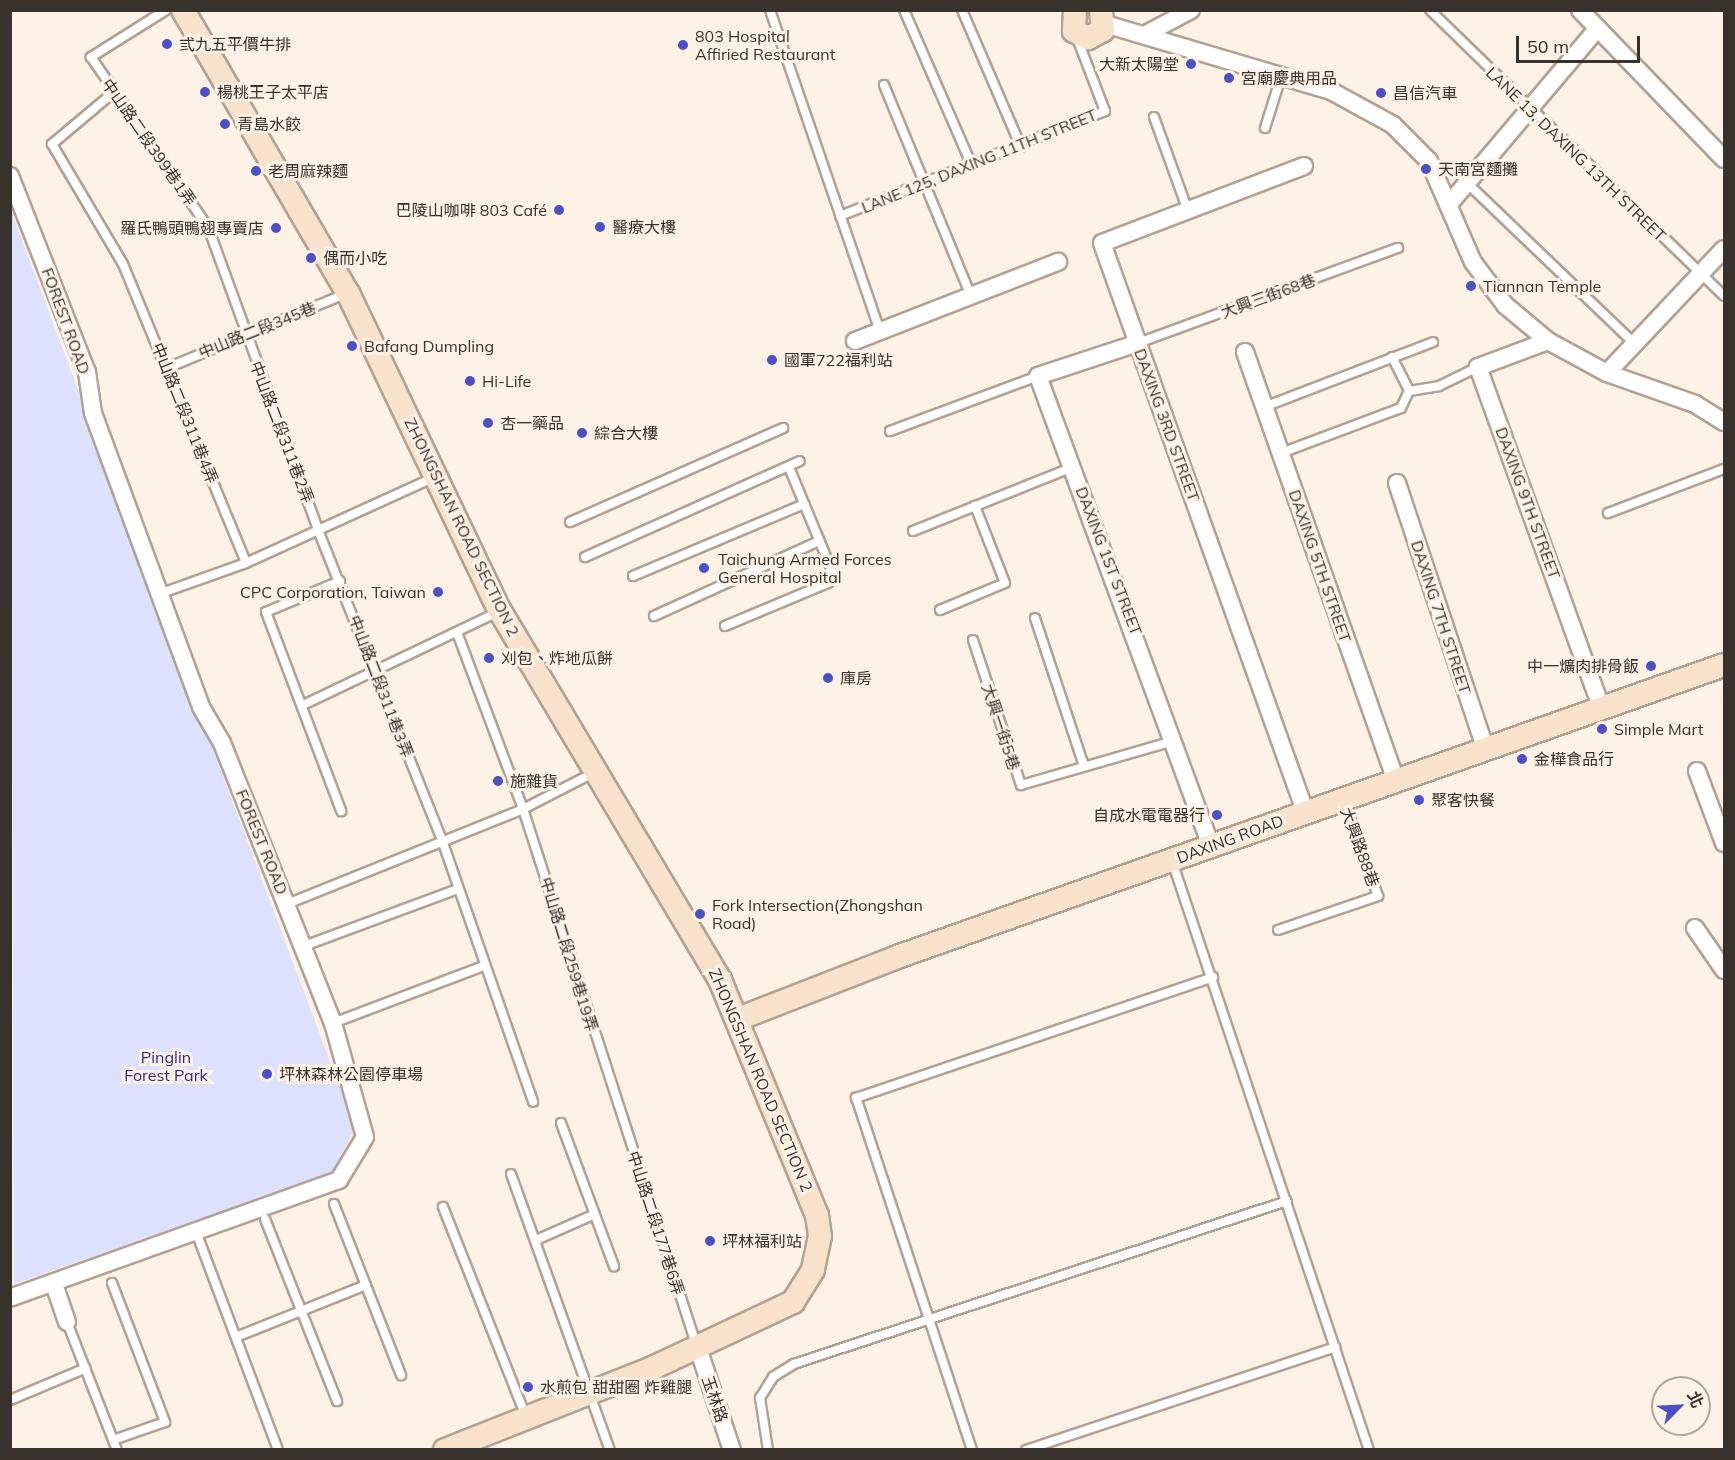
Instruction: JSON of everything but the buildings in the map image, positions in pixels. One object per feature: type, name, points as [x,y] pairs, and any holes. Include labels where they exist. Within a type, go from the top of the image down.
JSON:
[{"type":"main road","name":"ZHONGSHAN ROAD SECTION 2","points":[[183,10],[348,292],[500,611],[656,864],[738,1019],[817,1215],[820,1236],[813,1270],[793,1302],[698,1348],[591,1394],[445,1449]]},
{"type":"main road","points":[[1071,18],[1095,37],[1103,17]]},
{"type":"main road","name":"DAXING ROAD","points":[[738,1019],[1305,811],[1395,779],[1486,751],[1725,665]]},
{"type":"street","points":[[1146,34],[1191,10]]},
{"type":"street","points":[[1580,10],[1725,159]]},
{"type":"street","points":[[1103,17],[1146,34],[1331,91],[1393,125],[1429,161],[1450,203],[1473,262],[1505,305],[1548,341],[1606,373],[1695,404],[1725,422]]},
{"type":"street","points":[[1450,203],[1598,28]]},
{"type":"street","name":"DAXING 3RD STREET","points":[[1304,166],[1102,243],[1305,811]]},
{"type":"street","name":"FOREST ROAD","points":[[10,176],[87,372],[93,413],[201,707],[222,743],[333,1023],[365,1137],[339,1180],[10,1298]]},
{"type":"street","points":[[1606,373],[1725,249]]},
{"type":"street","points":[[855,341],[1058,262]]},
{"type":"street","points":[[1478,367],[1548,341]]},
{"type":"street","points":[[1038,376],[1138,343]]},
{"type":"street","name":"DAXING 5TH STREET","points":[[1245,352],[1395,779]]},
{"type":"street","name":"DAXING 9TH STREET","points":[[1478,367],[1602,709]]},
{"type":"street","name":"DAXING 1ST STREET","points":[[1038,376],[1176,740],[1212,846]]},
{"type":"street","name":"DAXING 7TH STREET","points":[[1397,483],[1486,751]]},
{"type":"street","points":[[1697,771],[1720,818],[1725,843]]},
{"type":"street","points":[[1695,928],[1725,970]]},
{"type":"street","points":[[54,1284],[68,1322]]},
{"type":"street","name":"玉林路","points":[[698,1348],[732,1449]]},
{"type":"lane","name":"中山路二段399巷1弄","points":[[166,10],[91,57],[208,227],[245,334]]},
{"type":"lane","points":[[770,10],[880,331]]},
{"type":"lane","points":[[904,10],[972,166]]},
{"type":"lane","points":[[962,10],[1020,147]]},
{"type":"lane","name":"LANE 13, DAXING 13TH STREET","points":[[1430,10],[1529,110],[1725,296]]},
{"type":"lane","name":"LANE 125, DAXING 11TH STREET","points":[[840,216],[1020,147],[1105,111],[1071,18]]},
{"type":"lane","points":[[1265,128],[1281,77]]},
{"type":"lane","points":[[884,85],[970,296]]},
{"type":"lane","name":"中山路二段311巷4弄","points":[[114,92],[52,144],[123,264],[246,563]]},
{"type":"lane","points":[[1155,117],[1188,211]]},
{"type":"lane","points":[[1467,183],[1634,343]]},
{"type":"lane","name":"大興三街68巷","points":[[1138,343],[1398,248]]},
{"type":"lane","name":"中山路二段345巷","points":[[167,368],[348,292]]},
{"type":"lane","name":"中山路二段311巷2弄","points":[[245,334],[318,530]]},
{"type":"lane","points":[[1264,407],[1433,342]]},
{"type":"lane","points":[[1392,357],[1409,391]]},
{"type":"lane","points":[[1409,391],[1439,386],[1478,367]]},
{"type":"lane","points":[[890,431],[1038,376]]},
{"type":"lane","points":[[1281,453],[1401,408],[1409,391]]},
{"type":"lane","points":[[570,522],[783,428]]},
{"type":"lane","points":[[585,557],[800,461]]},
{"type":"lane","points":[[725,626],[828,583],[832,571],[789,467]]},
{"type":"lane","points":[[913,531],[1074,467]]},
{"type":"lane","points":[[1608,513],[1725,469]]},
{"type":"lane","points":[[159,594],[246,563],[435,477]]},
{"type":"lane","points":[[633,576],[804,504]]},
{"type":"lane","points":[[940,610],[1005,583],[975,506]]},
{"type":"lane","name":"中山路二段311巷3弄","points":[[318,530],[377,674],[442,843],[533,1102]]},
{"type":"lane","points":[[654,616],[819,541]]},
{"type":"lane","points":[[340,581],[266,612],[303,705],[340,811]]},
{"type":"lane","points":[[303,705],[377,674],[458,635],[500,611]]},
{"type":"lane","points":[[1035,618],[1084,766]]},
{"type":"lane","name":"中山路二段259巷19弄","points":[[458,635],[523,809],[614,1099]]},
{"type":"lane","name":"大興一街5巷","points":[[973,640],[1021,785],[1176,740]]},
{"type":"lane","points":[[287,904],[523,809],[598,771]]},
{"type":"lane","name":"大興路88巷","points":[[1278,930],[1378,896],[1342,798]]},
{"type":"lane","points":[[1172,861],[1213,977],[1369,1449]]},
{"type":"lane","points":[[304,946],[458,889]]},
{"type":"lane","points":[[333,1023],[484,966]]},
{"type":"lane","points":[[972,1449],[856,1098],[1213,977]]},
{"type":"lane","name":"中山路二段177巷6弄","points":[[614,1099],[698,1348]]},
{"type":"lane","points":[[561,1124],[614,1266]]},
{"type":"lane","points":[[511,1174],[610,1449]]},
{"type":"lane","points":[[768,1449],[760,1427],[760,1398],[773,1377],[929,1319],[1287,1201]]},
{"type":"lane","points":[[334,1204],[401,1375]]},
{"type":"lane","points":[[443,1207],[527,1417]]},
{"type":"lane","points":[[536,1240],[595,1214]]},
{"type":"lane","points":[[265,1219],[337,1401]]},
{"type":"lane","points":[[198,1237],[278,1449]]},
{"type":"lane","points":[[112,1282],[165,1422],[113,1440]]},
{"type":"lane","points":[[236,1337],[366,1286]]},
{"type":"lane","points":[[68,1322],[117,1449]]},
{"type":"lane","points":[[1026,1449],[1335,1347]]},
{"type":"lane","points":[[10,1400],[86,1368]]},
{"type":"green space","name":"Pinglin Forest Park","points":[[11,211],[355,1128],[332,1173],[14,1284]]},
{"type":"place","name":"弎九五平價牛排","points":[[167,44]]},
{"type":"place","name":"803 Hospital Affiried Restaurant","points":[[683,45]]},
{"type":"place","name":"大新太陽堂","points":[[1191,64]]},
{"type":"place","name":"宮廟慶典用品","points":[[1229,78]]},
{"type":"place","name":"楊桃王子太平店","points":[[205,92]]},
{"type":"place","name":"昌信汽車","points":[[1381,93]]},
{"type":"place","name":"青島水餃","points":[[225,124]]},
{"type":"place","name":"天南宮麵攤","points":[[1426,169]]},
{"type":"place","name":"老周麻辣麵","points":[[256,171]]},
{"type":"place","name":"巴陵山咖啡 803 Café","points":[[559,210]]},
{"type":"place","name":"醫療大樓","points":[[600,227]]},
{"type":"place","name":"羅氏鴨頭鴨翅專賣店","points":[[276,228]]},
{"type":"place","name":"偶而小吃","points":[[311,258]]},
{"type":"place","name":"Tiannan Temple","points":[[1471,286]]},
{"type":"place","name":"Bafang Dumpling","points":[[352,346]]},
{"type":"place","name":"國軍722福利站","points":[[772,360]]},
{"type":"place","name":"Hi-Life","points":[[470,381]]},
{"type":"place","name":"杏一藥品","points":[[488,423]]},
{"type":"place","name":"綜合大樓","points":[[582,433]]},
{"type":"place","name":"Taichung Armed Forces General Hospital","points":[[704,568]]},
{"type":"place","name":"CPC Corporation, Taiwan","points":[[438,592]]},
{"type":"place","name":"刈包、炸地瓜餅","points":[[489,658]]},
{"type":"place","name":"中一爌肉排骨飯","points":[[1651,666]]},
{"type":"place","name":"庫房","points":[[828,678]]},
{"type":"place","name":"Simple Mart","points":[[1602,729]]},
{"type":"place","name":"金樺食品行","points":[[1522,759]]},
{"type":"place","name":"施雜貨","points":[[498,781]]},
{"type":"place","name":"聚客快餐","points":[[1419,800]]},
{"type":"place","name":"自成水電電器行","points":[[1217,815]]},
{"type":"place","name":"Fork Intersection(Zhongshan Road)","points":[[700,914]]},
{"type":"place","name":"坪林森林公園停車場","points":[[267,1074]]},
{"type":"place","name":"坪林福利站","points":[[710,1241]]},
{"type":"place","name":"水煎包 甜甜圈 炸雞腿","points":[[528,1387]]}]
